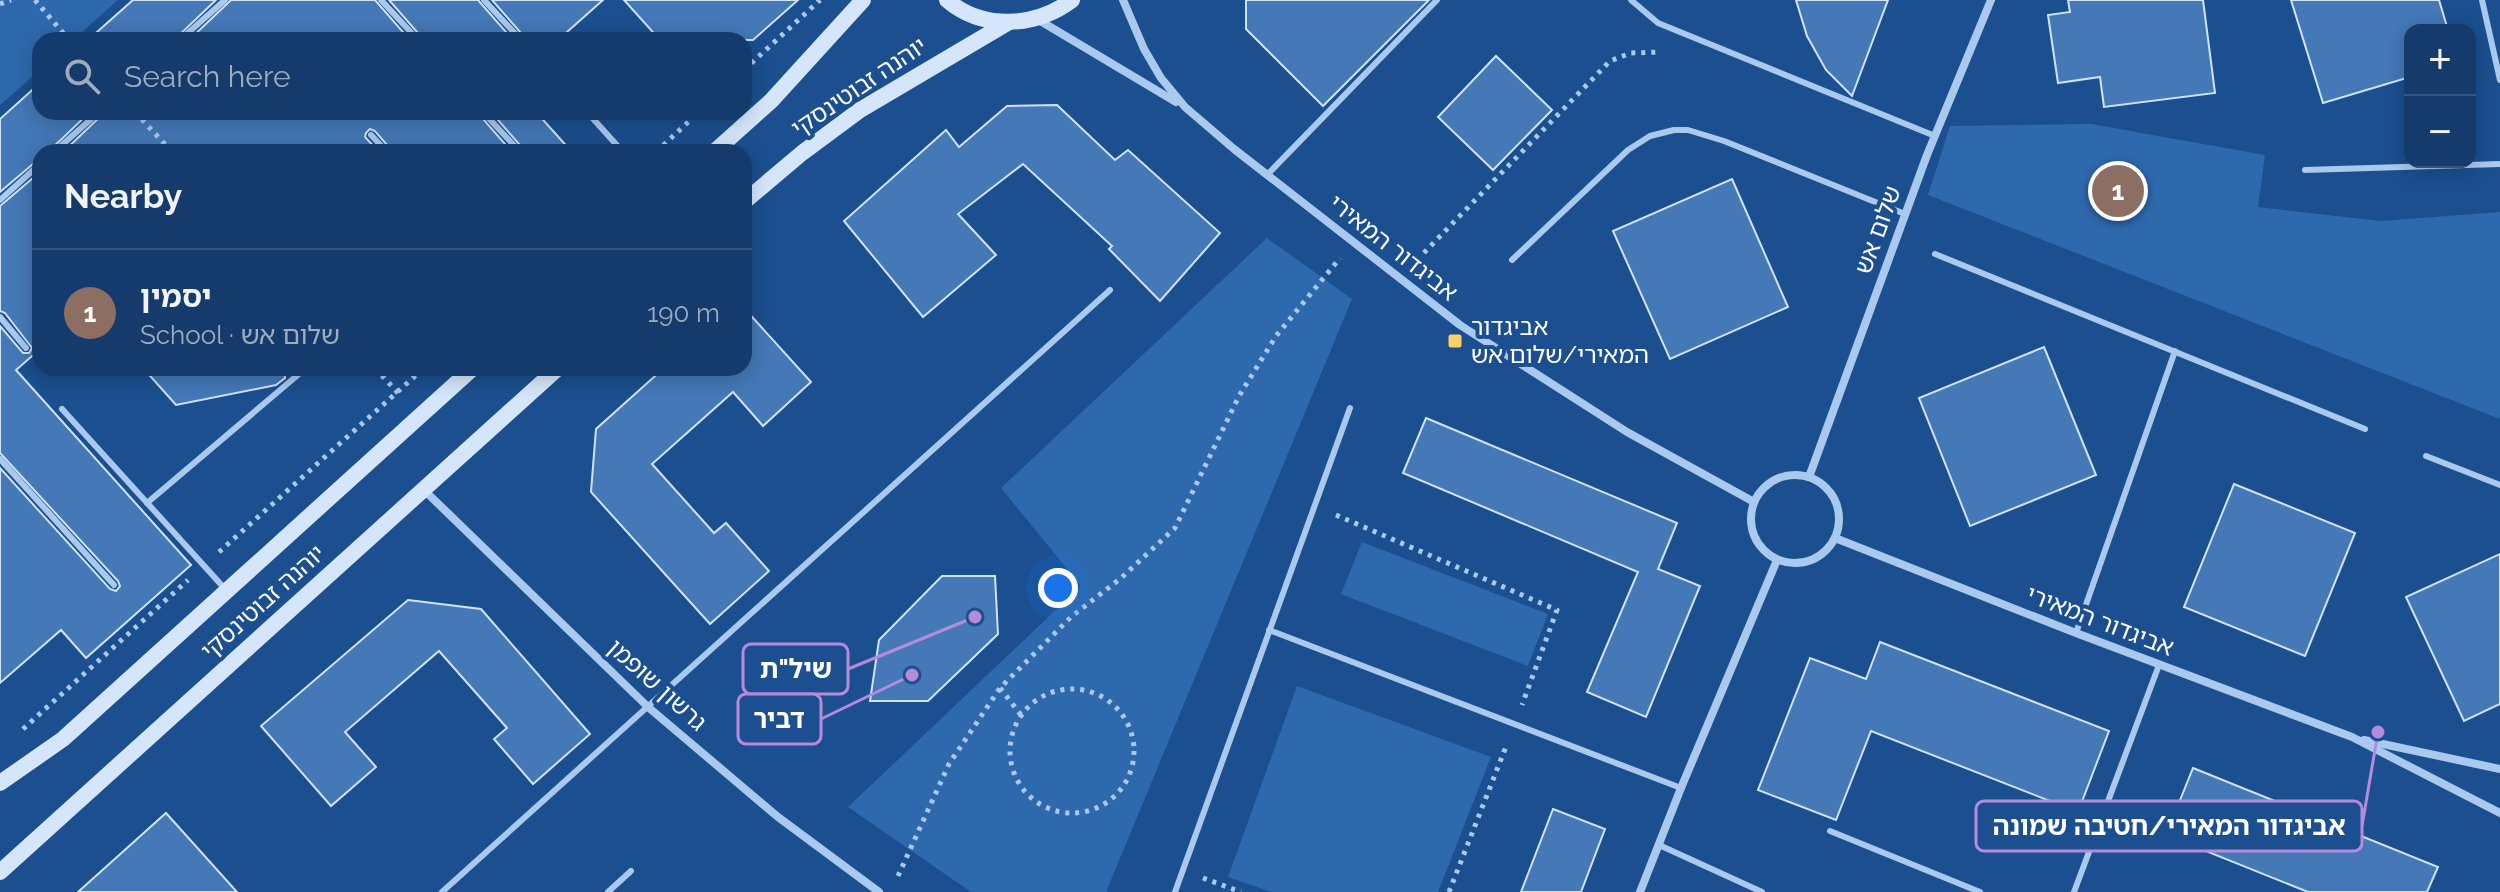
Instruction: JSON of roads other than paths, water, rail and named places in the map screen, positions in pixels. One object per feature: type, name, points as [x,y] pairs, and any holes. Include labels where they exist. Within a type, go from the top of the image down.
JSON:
[{"type":"street","name":"יוהנה זבוטינסקי","points":[[752,118],[863,0]]},
{"type":"street","points":[[947,0],[980,18],[1009,22],[1036,19],[1059,10],[1072,0]]},
{"type":"street","name":"אביגדור המאירי","points":[[1123,0],[1149,59],[1185,107]]},
{"type":"street","name":"שלום אש","points":[[1809,477],[1905,214],[1991,0]]},
{"type":"street","name":"אביגדור המאירי","points":[[1036,19],[1185,107],[1460,325],[1627,432],[1754,502]]},
{"type":"street","name":"יוהנה זבוטינסקי","points":[[752,195],[860,110],[1009,22]]},
{"type":"street","name":"יוהנה זבוטינסקי","points":[[723,144],[750,120]]},
{"type":"street","name":"יוהנה זבוטינסקי","points":[[0,783],[63,739],[464,376]]},
{"type":"street","name":"יוהנה זבוטינסקי","points":[[0,872],[549,376]]},
{"type":"street","points":[[1797,475],[1809,477],[1821,483],[1836,502],[1839,514],[1835,538],[1821,556],[1811,561],[1789,563],[1777,560],[1759,546],[1753,536],[1750,524],[1754,502],[1771,482],[1797,475]]},
{"type":"street","name":"גרשון שופמן","points":[[424,490],[648,707],[778,817],[879,892]]},
{"type":"street","name":"אביגדור המאירי","points":[[1835,538],[2352,737],[2500,813]]},
{"type":"street","points":[[1640,892],[1777,560]]},
{"type":"street","name":"אביגדור המאירי","points":[[2352,737],[2500,769]]},
{"type":"lane","points":[[189,32],[225,0]]},
{"type":"lane","points":[[381,0],[411,32]]},
{"type":"lane","points":[[484,0],[514,32]]},
{"type":"lane","points":[[1267,175],[1437,0]]},
{"type":"lane","points":[[1631,0],[1658,23],[1935,136]]},
{"type":"lane","points":[[2482,0],[2500,80]]},
{"type":"lane","points":[[63,144],[90,120]]},
{"type":"lane","points":[[490,120],[513,144]]},
{"type":"lane","points":[[594,120],[616,144]]},
{"type":"lane","points":[[1512,260],[1628,150],[1650,136],[1674,130],[1688,130],[1724,141],[1905,214]]},
{"type":"lane","points":[[371,135],[379,144]]},
{"type":"lane","points":[[2305,170],[2500,164]]},
{"type":"lane","points":[[0,200],[32,171]]},
{"type":"lane","points":[[1935,254],[2365,429]]},
{"type":"lane","points":[[442,892],[1110,290]]},
{"type":"lane","points":[[0,317],[26,348]]},
{"type":"lane","points":[[2076,633],[2175,351]]},
{"type":"lane","points":[[147,503],[297,376]]},
{"type":"lane","points":[[1175,892],[1350,408]]},
{"type":"lane","points":[[62,409],[227,591]]},
{"type":"lane","points":[[2426,456],[2500,485]]},
{"type":"lane","points":[[0,459],[114,585]]},
{"type":"lane","points":[[1269,630],[1681,788]]},
{"type":"lane","points":[[2074,892],[2159,665]]},
{"type":"lane","points":[[1830,831],[1980,892]]},
{"type":"lane","points":[[1659,845],[1762,892]]},
{"type":"lane","points":[[608,892],[631,871]]},
{"type":"place","name":"יסמין","points":[[2118,191]]},
{"type":"place","name":"אביגדור המאירי/שלום אש","points":[[1455,341]]},
{"type":"place","name":"שיל\"ת","points":[[975,617]]},
{"type":"place","name":"דביר","points":[[912,675]]},
{"type":"place","name":"אביגדור המאירי/חטיבה שמונה","points":[[2378,732]]}]
